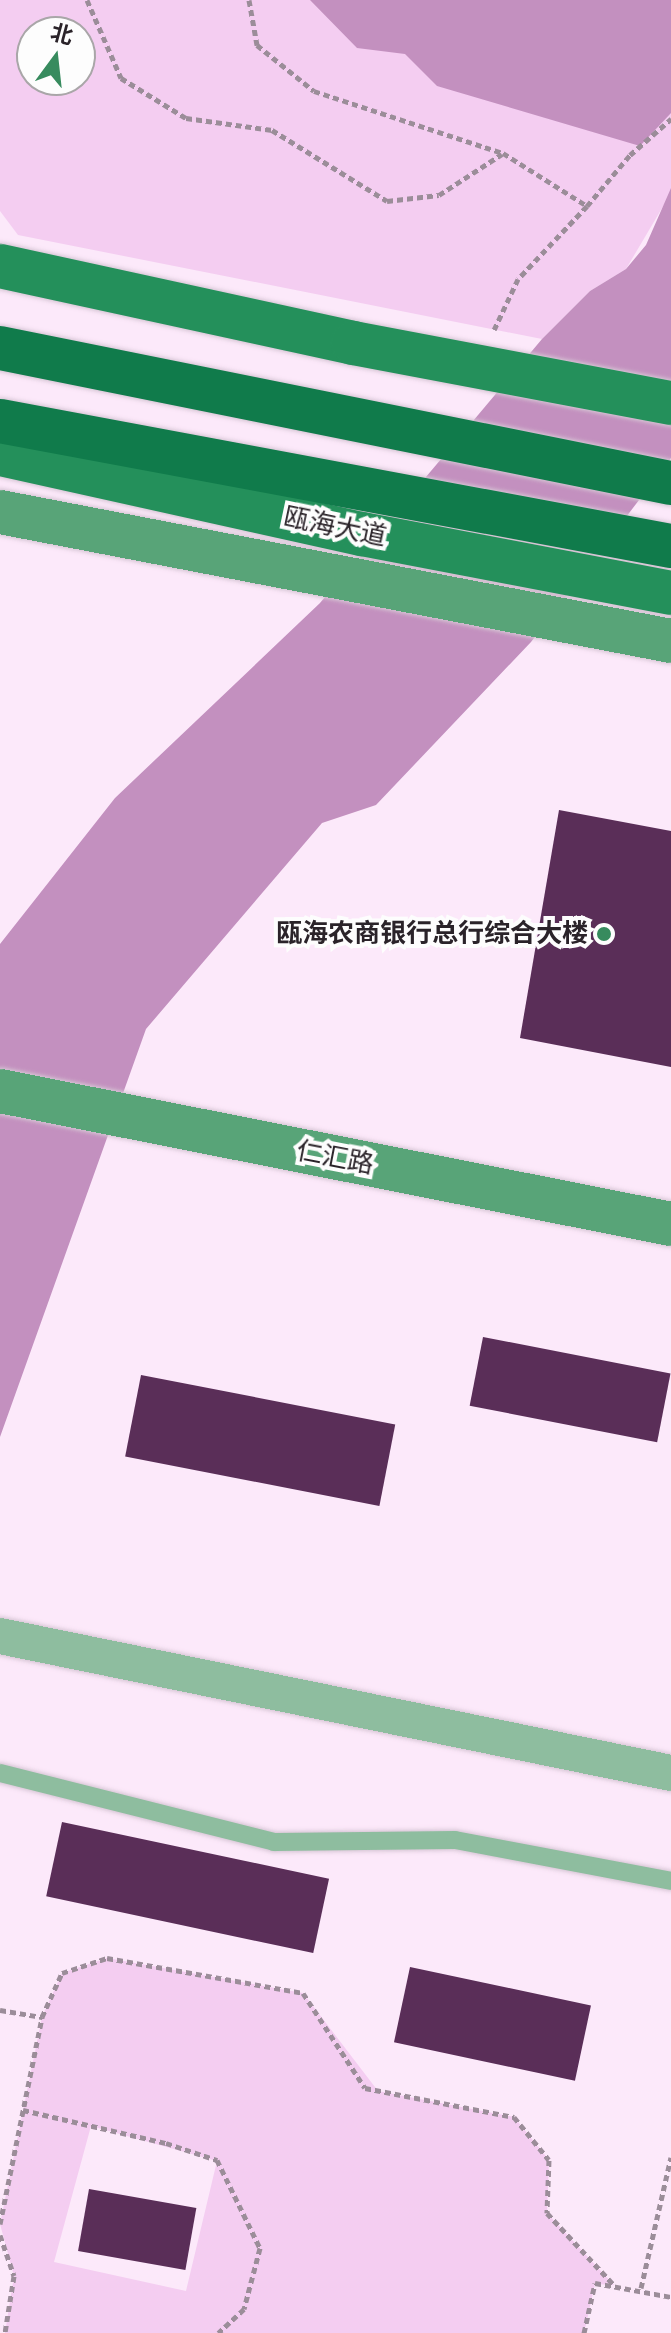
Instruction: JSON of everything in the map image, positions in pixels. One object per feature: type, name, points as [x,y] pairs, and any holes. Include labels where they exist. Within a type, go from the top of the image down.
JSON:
[{"type":"highway","points":[[0,330],[152,375]]},
{"type":"highway","points":[[0,348],[152,375],[671,483]]},
{"type":"highway","name":"瓯海大道","points":[[0,421],[671,546]]},
{"type":"main road","points":[[0,266],[353,343],[671,403]]},
{"type":"main road","name":"瓯海大道","points":[[0,454],[362,534],[671,593]]},
{"type":"street","points":[[0,512],[671,641]]},
{"type":"street","name":"仁汇路","points":[[0,1091],[671,1224]]},
{"type":"street","points":[[0,1636],[671,1773]]},
{"type":"lane","points":[[0,1773],[274,1842],[455,1840],[671,1881]]},
{"type":"path","points":[[87,0],[121,78],[186,118],[272,130],[387,201],[439,195],[503,153]]},
{"type":"path","points":[[249,0],[257,45],[314,91],[503,153],[587,206]]},
{"type":"path","points":[[494,331],[518,279],[651,136],[671,119]]},
{"type":"path","points":[[0,2224],[42,2017],[62,1973],[107,1958],[303,1993],[365,2088],[514,2117],[549,2160],[547,2213],[614,2285]]},
{"type":"path","points":[[0,2010],[42,2017]]},
{"type":"path","points":[[23,2110],[166,2143],[217,2160],[260,2248],[244,2309],[218,2333]]},
{"type":"path","points":[[641,2288],[671,2157]]},
{"type":"path","points":[[0,2235],[14,2276],[5,2333]]},
{"type":"path","points":[[584,2333],[595,2283],[641,2288],[671,2297]]},
{"type":"shaded area","points":[[0,0],[671,0],[671,193],[626,269],[590,291],[542,339],[18,235],[0,211]]},
{"type":"shaded area","points":[[310,0],[671,0],[671,113],[640,146],[437,86],[405,54],[357,48]]},
{"type":"shaded area","points":[[671,188],[671,458],[531,642],[376,805],[322,823],[146,1029],[0,1437],[0,944],[115,798],[320,603],[542,339],[590,291],[626,269],[646,245]]},
{"type":"shaded area","points":[[107,1958],[303,1993],[378,2091],[514,2117],[549,2160],[547,2213],[614,2285],[595,2284],[584,2333],[5,2333],[14,2276],[0,2224],[42,2017],[62,1973]],"holes":[[[91,2126],[217,2161],[186,2291],[54,2262]]]},
{"type":"building","name":"瓯海农商银行总行综合大楼","points":[[559,810],[671,831],[671,1067],[520,1038]]},
{"type":"building","points":[[483,1337],[670,1373],[657,1442],[470,1406]]},
{"type":"building","points":[[141,1375],[395,1424],[379,1506],[125,1456]]},
{"type":"building","points":[[62,1822],[329,1879],[313,1953],[46,1896]]},
{"type":"building","points":[[410,1967],[591,2005],[575,2081],[394,2042]]},
{"type":"building","points":[[89,2189],[196,2208],[185,2270],[78,2251]]},
{"type":"place","name":"瓯海农商银行总行综合大楼","points":[[604,934]]}]
